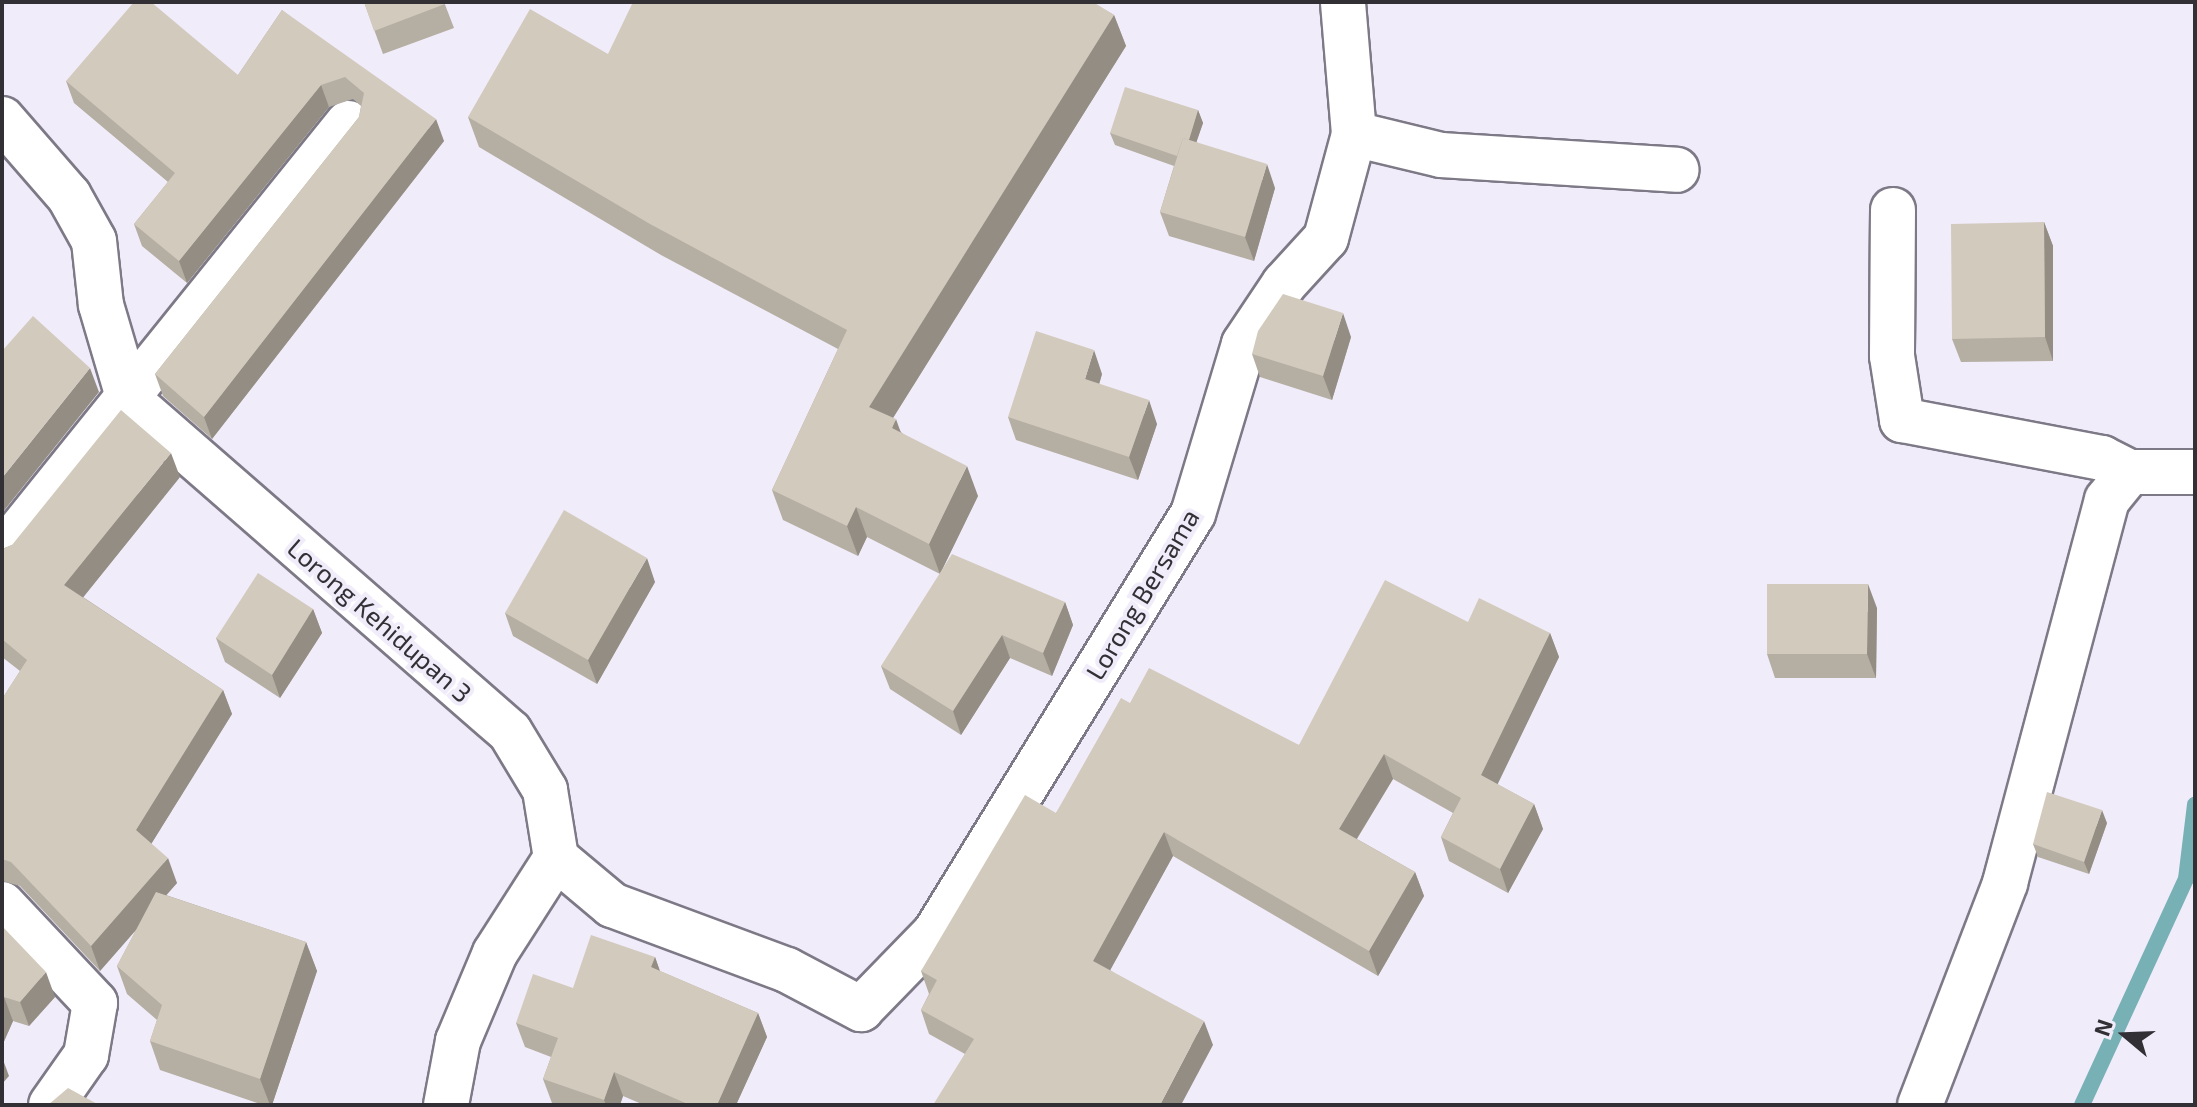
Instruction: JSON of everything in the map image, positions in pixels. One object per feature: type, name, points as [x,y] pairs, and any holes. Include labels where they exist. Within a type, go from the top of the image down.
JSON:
[{"type":"street","name":"Lorong Bersama","points":[[556,858],[612,905],[787,970],[861,1009],[935,933],[1193,514],[1244,344],[1284,284],[1326,238],[1354,134],[1343,2]]},
{"type":"street","points":[[2,119],[69,196],[94,241],[101,305],[129,400]]},
{"type":"street","points":[[2,553],[129,400],[348,123]]},
{"type":"street","points":[[1354,134],[1441,155],[1677,170]]},
{"type":"street","points":[[1893,210],[1892,356],[1902,420],[2102,458],[2130,472],[2195,472]]},
{"type":"street","name":"Lorong Kehidupan 3","points":[[129,400],[510,732],[545,790],[556,858]]},
{"type":"street","points":[[1920,1105],[2005,883],[2107,500],[2130,472]]},
{"type":"street","points":[[446,1105],[458,1041],[495,953],[556,858]]},
{"type":"street","points":[[2,904],[95,1003],[86,1055],[51,1105]]},
{"type":"building","points":[[134,2],[151,2],[238,75],[282,10],[436,119],[204,417],[155,374],[359,117],[364,93],[345,77],[321,85],[179,261],[134,224],[175,173],[66,81]]},
{"type":"building","points":[[364,2],[444,2],[445,4],[374,31]]},
{"type":"building","points":[[633,2],[1093,2],[1114,15],[869,407],[896,419],[892,428],[967,466],[929,544],[856,507],[847,526],[772,490],[847,330],[650,224],[468,117],[530,9],[608,54]]},
{"type":"building","points":[[1125,87],[1198,110],[1189,140],[1183,138],[1177,156],[1110,133]]},
{"type":"building","points":[[1183,138],[1267,164],[1245,237],[1160,212]]},
{"type":"building","points":[[2044,222],[2045,337],[1952,339],[1951,224]]},
{"type":"building","points":[[1283,294],[1343,313],[1323,376],[1252,354],[1258,331]]},
{"type":"building","points":[[33,316],[90,368],[2,478],[2,351]]},
{"type":"building","points":[[1036,331],[1094,350],[1085,379],[1149,400],[1129,457],[1008,417]]},
{"type":"building","points":[[121,410],[171,453],[64,585],[223,690],[136,830],[168,858],[91,946],[11,862],[2,859],[2,699],[27,660],[2,639],[2,549],[12,545]]},
{"type":"building","points":[[564,510],[647,558],[588,660],[505,613]]},
{"type":"building","points":[[952,554],[1065,602],[1043,653],[1002,635],[953,711],[881,666]]},
{"type":"building","points":[[258,573],[313,609],[272,675],[216,638]]},
{"type":"building","points":[[1385,580],[1468,622],[1479,598],[1550,633],[1481,775],[1534,804],[1500,869],[1441,837],[1461,798],[1384,754],[1339,829],[1415,872],[1369,951],[1164,832],[1093,961],[1204,1021],[1160,1105],[933,1105],[974,1039],[921,1010],[937,980],[921,971],[1025,795],[1056,813],[1121,698],[1130,703],[1149,668],[1299,745]]},
{"type":"building","points":[[1767,584],[1868,584],[1867,654],[1767,654]]},
{"type":"building","points":[[2047,792],[2102,810],[2084,862],[2033,844]]},
{"type":"building","points":[[156,892],[306,942],[260,1079],[150,1041],[162,1005],[117,966]]},
{"type":"building","points":[[2,926],[46,972],[20,1002],[4,997],[2,1001]]},
{"type":"building","points":[[591,935],[655,957],[651,967],[758,1013],[717,1105],[690,1105],[614,1072],[604,1100],[543,1079],[558,1038],[516,1023],[533,974],[573,988]]},
{"type":"building","points":[[68,1088],[99,1105],[48,1105]]},
{"type":"waterway","points":[[2082,1105],[2186,879],[2195,805]]}]
